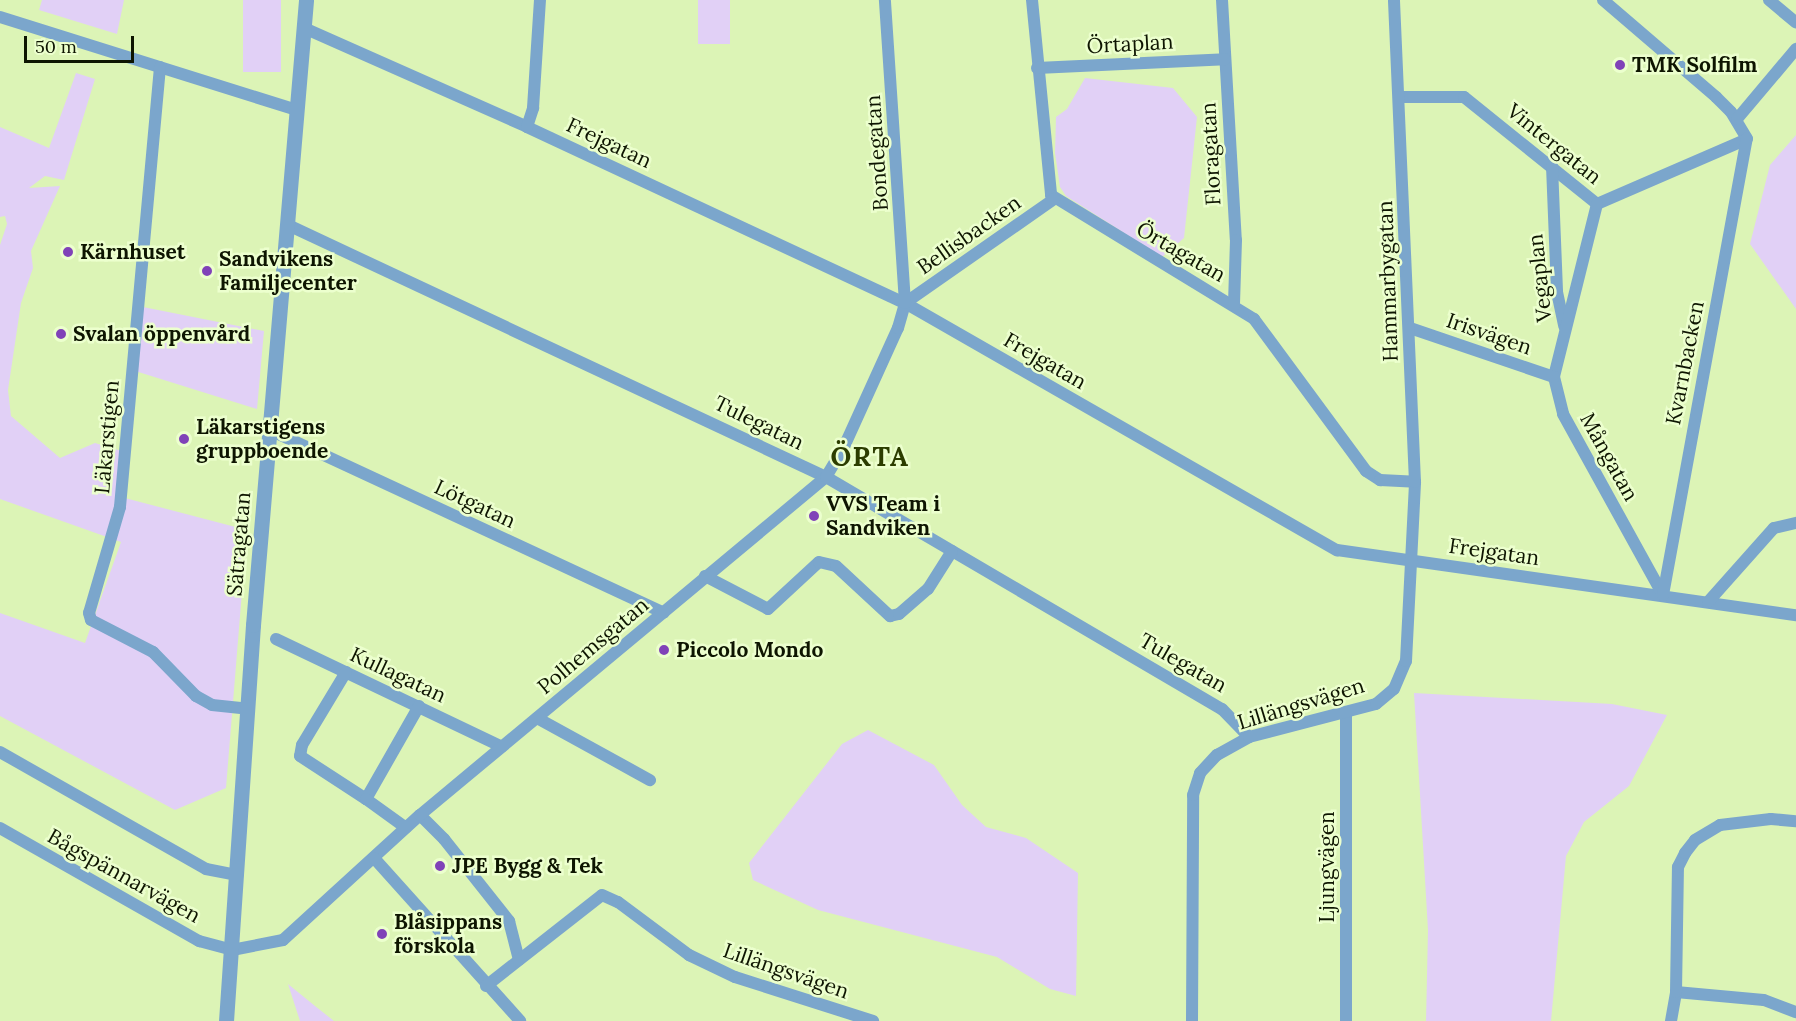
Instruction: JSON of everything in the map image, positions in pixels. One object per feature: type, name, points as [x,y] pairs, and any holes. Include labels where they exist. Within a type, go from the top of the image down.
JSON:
[{"type":"street","name":"Sätragatan","points":[[226,1021],[248,710],[306,0]]},
{"type":"street","points":[[527,127],[533,108],[540,0]]},
{"type":"street","name":"Bondegatan","points":[[885,0],[905,303]]},
{"type":"street","points":[[1032,0],[1049,189],[1054,199]]},
{"type":"street","name":"Floragatan","points":[[1222,0],[1236,240],[1234,305]]},
{"type":"street","name":"Hammarbygatan","points":[[1394,0],[1401,97],[1415,482],[1410,561]]},
{"type":"street","points":[[1603,0],[1737,119],[1747,139]]},
{"type":"street","points":[[1769,0],[1796,23]]},
{"type":"street","points":[[0,17],[297,110]]},
{"type":"street","name":"Frejgatan","points":[[304,28],[527,127],[905,303],[1310,538],[1337,550],[1796,615]]},
{"type":"street","points":[[1737,119],[1796,49]]},
{"type":"street","name":"Örtaplan","points":[[1037,68],[1225,59]]},
{"type":"street","name":"Läkarstigen","points":[[160,67],[120,507],[89,613],[92,620],[153,652],[196,696],[212,705],[248,710]]},
{"type":"street","name":"Vintergatan","points":[[1401,97],[1464,97],[1598,204],[1747,139]]},
{"type":"street","name":"Kvarnbacken","points":[[1663,595],[1747,139]]},
{"type":"street","name":"Vegaplan","points":[[1552,166],[1557,292],[1564,330]]},
{"type":"street","name":"Bellisbacken","points":[[905,303],[1054,199]]},
{"type":"street","name":"Örtagatan","points":[[1054,199],[1234,305],[1264,329],[1366,471],[1380,480],[1415,482]]},
{"type":"street","name":"Vegaplan","points":[[1564,330],[1598,204]]},
{"type":"street","name":"Tulegatan","points":[[288,225],[825,477],[1222,708],[1249,737]]},
{"type":"street","name":"Polhemsgatan","points":[[232,950],[274,943],[292,934],[420,815],[825,477],[843,448],[898,328],[905,303]]},
{"type":"street","name":"Irisvägen","points":[[1410,328],[1554,377]]},
{"type":"street","name":"Mångatan","points":[[1564,330],[1554,377],[1563,414],[1663,595]]},
{"type":"street","name":"Lötgatan","points":[[270,430],[664,613]]},
{"type":"street","points":[[1708,602],[1774,528],[1796,523]]},
{"type":"street","points":[[705,576],[768,609],[819,562],[836,566],[890,616],[898,614],[928,589],[952,551]]},
{"type":"street","name":"Lillängsvägen","points":[[1192,1021],[1193,795],[1208,763],[1249,737],[1346,713],[1381,700],[1394,689],[1403,674],[1410,561]]},
{"type":"street","name":"Kullagatan","points":[[276,639],[502,747]]},
{"type":"street","points":[[346,672],[302,745],[300,756],[406,828]]},
{"type":"street","points":[[366,799],[419,706]]},
{"type":"street","name":"Ljungvägen","points":[[1346,713],[1346,1021]]},
{"type":"street","points":[[537,718],[650,780]]},
{"type":"street","points":[[0,752],[206,869],[237,875]]},
{"type":"street","points":[[420,815],[444,839],[509,921],[519,960]]},
{"type":"street","points":[[1671,1021],[1676,993],[1678,867],[1685,854],[1695,840],[1720,825],[1771,819],[1796,821]]},
{"type":"street","name":"Bågspännarvägen","points":[[0,828],[173,929],[232,950]]},
{"type":"street","points":[[374,858],[486,987],[520,1021]]},
{"type":"street","name":"Lillängsvägen","points":[[486,987],[594,898],[608,896],[669,942],[711,966],[777,992],[873,1021]]},
{"type":"street","points":[[1676,993],[1764,1000],[1796,1012]]},
{"type":"shaded area","points":[[42,0],[124,0],[117,34],[39,10]]},
{"type":"shaded area","points":[[243,0],[281,0],[281,72],[243,72]]},
{"type":"shaded area","points":[[698,0],[730,0],[730,44],[698,44]]},
{"type":"shaded area","points":[[76,73],[95,79],[64,180],[45,176],[29,188],[60,186],[31,251],[33,268],[21,303],[8,390],[11,416],[60,458],[95,443],[125,452],[121,497],[247,530],[226,788],[175,810],[0,716],[0,613],[85,643],[121,542],[0,499],[0,245],[7,224],[5,216],[0,217],[0,127],[49,148]]},
{"type":"shaded area","points":[[1085,78],[1173,88],[1197,117],[1184,238],[1162,257],[1066,196],[1060,187],[1055,153],[1056,117],[1067,109]]},
{"type":"shaded area","points":[[1796,135],[1796,309],[1750,244],[1770,165]]},
{"type":"shaded area","points":[[138,306],[264,331],[257,409],[132,370]]},
{"type":"shaded area","points":[[1414,693],[1612,704],[1667,715],[1629,786],[1584,822],[1566,856],[1551,1021],[1426,1021],[1428,930]]},
{"type":"shaded area","points":[[868,730],[934,765],[962,805],[986,827],[1026,838],[1078,873],[1076,996],[1050,989],[997,957],[818,910],[753,880],[749,863],[842,744]]},
{"type":"shaded area","points":[[288,984],[315,1006],[334,1021],[300,1021]]},
{"type":"place","name":"TMK Solfilm","points":[[1620,65]]},
{"type":"place","name":"Kärnhuset","points":[[68,252]]},
{"type":"place","name":"Sandvikens Familjecenter","points":[[207,271]]},
{"type":"place","name":"Svalan öppenvård","points":[[61,334]]},
{"type":"place","name":"Läkarstigens gruppboende","points":[[184,439]]},
{"type":"place","name":"VVS Team i Sandviken","points":[[814,516]]},
{"type":"place","name":"Piccolo Mondo","points":[[664,650]]},
{"type":"place","name":"JPE Bygg & Tek","points":[[440,866]]},
{"type":"place","name":"Blåsippans förskola","points":[[382,934]]},
{"type":"district","name":"ÖRTA","points":[[870,457]]}]
